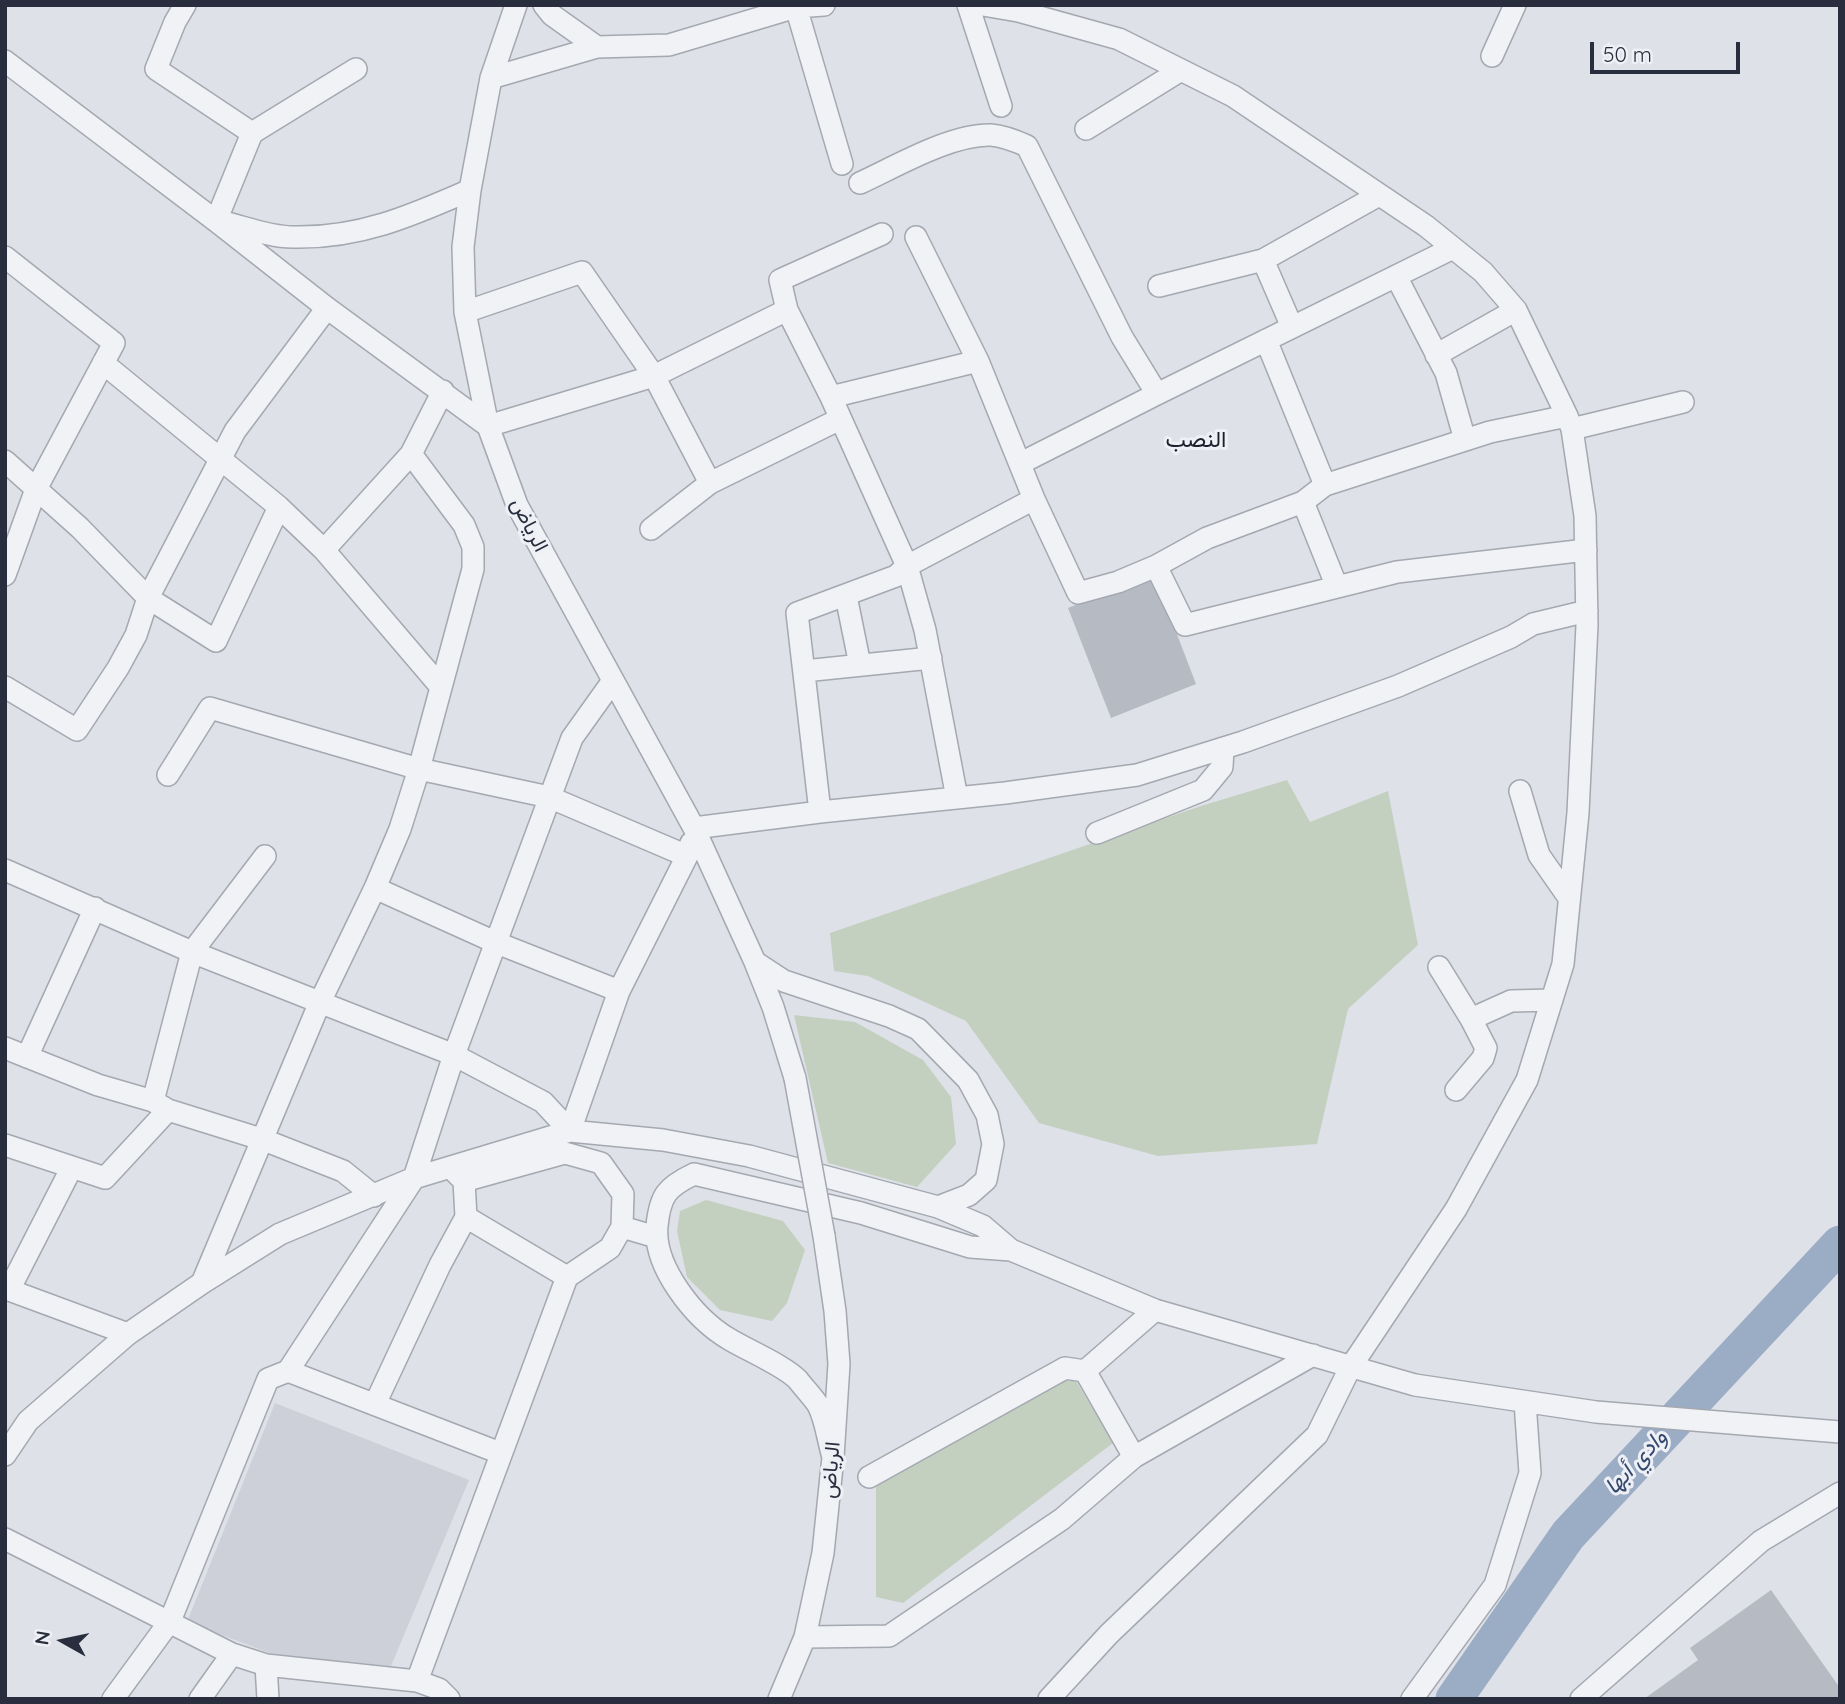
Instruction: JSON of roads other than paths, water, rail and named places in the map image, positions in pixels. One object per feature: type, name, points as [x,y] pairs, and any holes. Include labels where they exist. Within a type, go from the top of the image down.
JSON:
[{"type":"street","points":[[185,5],[156,69],[252,133]]},
{"type":"street","name":"الرياض","points":[[516,5],[491,78],[470,190],[463,247],[465,312],[488,426],[517,505],[694,828],[755,962],[773,1007],[795,1077],[824,1236],[835,1311],[839,1364],[833,1457],[823,1553],[805,1637],[779,1699]]},
{"type":"street","points":[[544,5],[552,15],[597,47]]},
{"type":"street","points":[[491,78],[597,47],[669,45],[796,7],[824,5]]},
{"type":"street","points":[[968,5],[1001,106]]},
{"type":"street","points":[[983,5],[1018,11],[1119,39],[1233,96],[1426,226],[1483,272],[1516,310],[1570,423],[1585,516],[1587,611],[1578,813],[1570,898],[1563,964],[1527,1080],[1462,1197],[1350,1368],[1317,1435],[1109,1634],[1049,1699]]},
{"type":"street","points":[[1492,56],[1515,5]]},
{"type":"street","points":[[796,7],[842,164]]},
{"type":"street","points":[[5,61],[327,308],[488,426],[654,376],[787,310]]},
{"type":"street","points":[[216,221],[252,133],[356,69]]},
{"type":"street","points":[[1086,129],[1181,70]]},
{"type":"street","points":[[860,183],[952,141],[972,136],[993,135],[1027,146],[1122,337],[1157,394]]},
{"type":"street","points":[[216,221],[290,237],[343,236],[413,215],[470,190]]},
{"type":"street","points":[[1159,285],[1264,260],[1379,195]]},
{"type":"street","points":[[883,234],[780,280],[787,310],[831,397],[907,566],[925,630],[957,797]]},
{"type":"street","points":[[916,237],[978,361],[1034,499],[1078,593],[1118,582],[1156,566],[1207,537],[1303,502],[1325,485],[1490,432],[1570,423],[1683,402]]},
{"type":"street","points":[[1021,463],[1453,248]]},
{"type":"street","points":[[5,257],[114,343],[36,489],[5,575]]},
{"type":"street","points":[[1264,260],[1292,327]]},
{"type":"street","points":[[465,312],[582,272],[654,376],[710,483]]},
{"type":"street","points":[[1396,276],[1446,373],[1465,440]]},
{"type":"street","points":[[5,687],[77,730],[118,668],[136,635],[148,598],[235,431],[327,308]]},
{"type":"street","points":[[1436,355],[1516,310]]},
{"type":"street","points":[[1266,340],[1325,485]]},
{"type":"street","points":[[831,397],[978,361]]},
{"type":"street","points":[[103,363],[279,507],[324,550],[440,686]]},
{"type":"street","points":[[324,550],[411,454],[443,391]]},
{"type":"street","points":[[651,529],[710,483],[840,419]]},
{"type":"street","points":[[202,1283],[320,1002],[400,829],[472,569],[473,547],[464,525],[411,454]]},
{"type":"street","points":[[5,461],[80,528],[148,598],[216,641],[279,507]]},
{"type":"street","points":[[820,812],[797,613],[896,576],[907,566],[1034,499]]},
{"type":"street","points":[[1303,502],[1337,587]]},
{"type":"street","points":[[1156,566],[1185,625],[1397,572],[1586,550]]},
{"type":"street","points":[[846,596],[860,665]]},
{"type":"street","points":[[570,1131],[619,991],[687,856],[694,828],[1137,775],[1223,748],[1398,686],[1511,637],[1533,624],[1587,611]]},
{"type":"street","points":[[804,671],[931,658]]},
{"type":"street","points":[[113,1699],[170,1621],[268,1379],[288,1371],[414,1178],[454,1055],[498,943],[572,738],[612,682]]},
{"type":"street","points":[[168,775],[210,708],[418,769],[549,797],[687,856]]},
{"type":"street","points":[[1097,833],[1203,790],[1222,766],[1223,748]]},
{"type":"street","points":[[1520,791],[1539,855],[1570,898]]},
{"type":"street","points":[[5,1145],[105,1178],[160,1105],[192,952],[265,856]]},
{"type":"street","points":[[5,870],[192,952],[454,1055],[543,1102],[570,1131]]},
{"type":"street","points":[[375,888],[498,943],[619,991]]},
{"type":"street","points":[[27,1057],[95,908]]},
{"type":"street","points":[[755,962],[784,981],[889,1016],[918,1029],[968,1080],[987,1115],[993,1144],[986,1180],[969,1195],[939,1207]]},
{"type":"street","points":[[1438,967],[1486,1048],[1483,1058],[1456,1090]]},
{"type":"street","points":[[1471,1019],[1511,1000],[1552,1000]]},
{"type":"street","points":[[5,1048],[98,1085],[264,1140],[344,1171],[374,1196]]},
{"type":"street","points":[[457,1174],[570,1131],[663,1140],[749,1156],[939,1207],[984,1226],[1011,1250]]},
{"type":"street","points":[[5,1455],[28,1421],[128,1334],[280,1234],[414,1178],[457,1174],[565,1153],[601,1163],[623,1194],[622,1227],[610,1248],[567,1277],[417,1681]]},
{"type":"street","points":[[72,1167],[9,1290],[128,1334]]},
{"type":"street","points":[[375,1404],[440,1265],[466,1217],[457,1174]]},
{"type":"street","points":[[833,1457],[818,1406],[795,1378],[725,1337],[695,1312],[672,1280],[656,1237],[659,1205],[674,1184],[694,1174],[860,1213],[970,1247],[1011,1250],[1155,1310],[1415,1385],[1596,1412],[1840,1432]]},
{"type":"street","points":[[466,1217],[567,1277]]},
{"type":"street","points":[[622,1227],[656,1237]]},
{"type":"street","points":[[869,1477],[1065,1368],[1085,1371],[1155,1310]]},
{"type":"street","points":[[805,1637],[889,1636],[1062,1519],[1134,1457],[1313,1355]]},
{"type":"street","points":[[288,1371],[500,1453]]},
{"type":"street","points":[[1085,1371],[1134,1457]]},
{"type":"street","points":[[1412,1699],[1495,1585],[1530,1473],[1525,1402]]},
{"type":"street","points":[[1581,1699],[1761,1541],[1840,1493]]},
{"type":"street","points":[[5,1539],[232,1654],[266,1665],[417,1681],[439,1689],[449,1699]]},
{"type":"street","points":[[200,1699],[232,1654]]},
{"type":"street","points":[[266,1665],[268,1699]]},
{"type":"waterway","name":"وادي أبها","points":[[1454,1699],[1568,1535],[1840,1244]]},
{"type":"district","name":"النصب","points":[[1196,440]]}]
